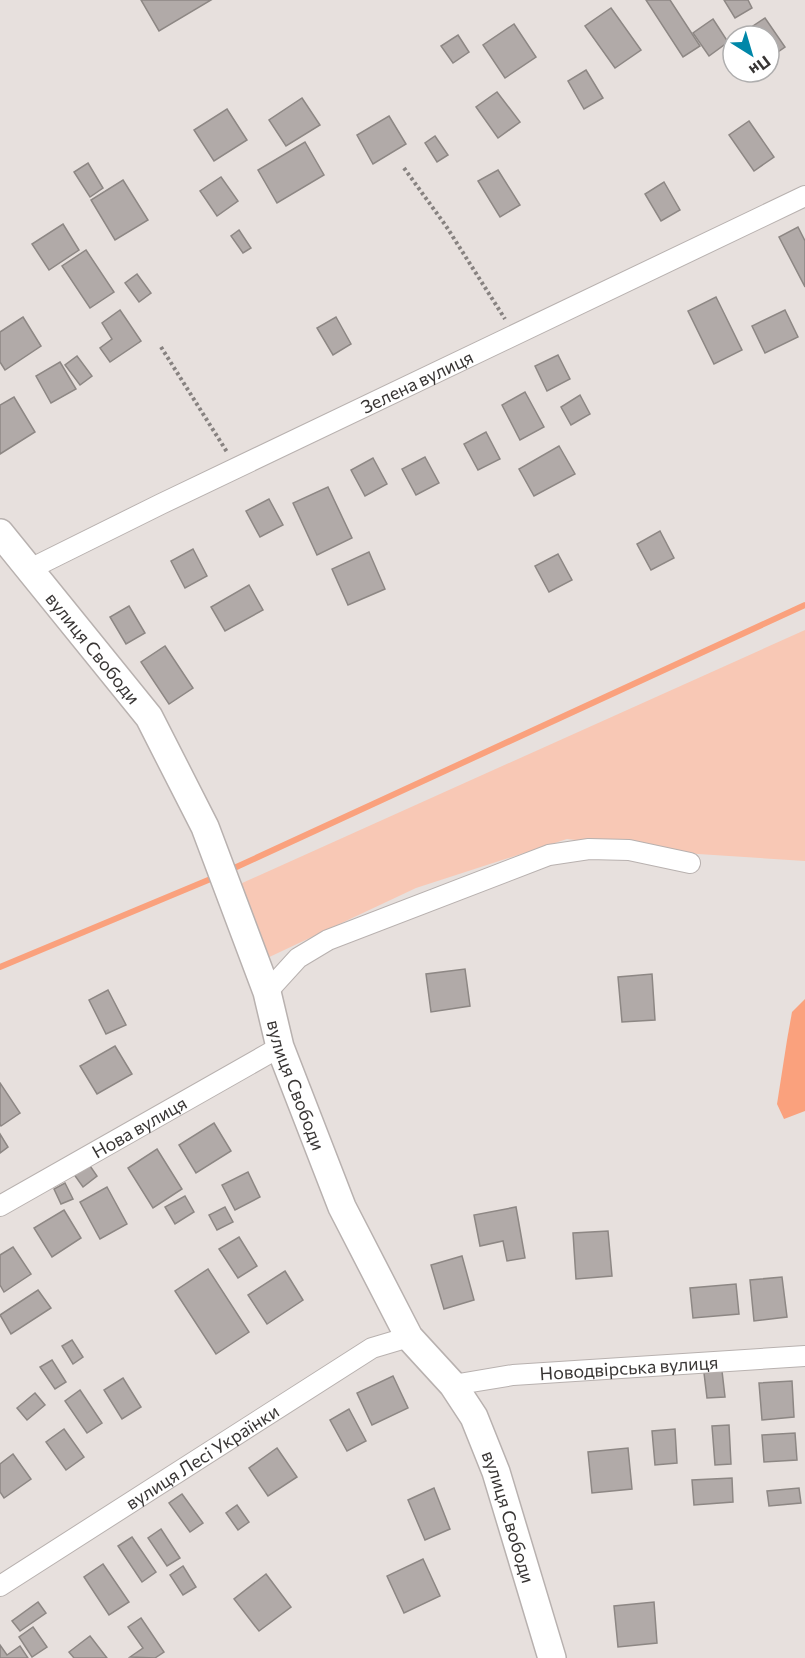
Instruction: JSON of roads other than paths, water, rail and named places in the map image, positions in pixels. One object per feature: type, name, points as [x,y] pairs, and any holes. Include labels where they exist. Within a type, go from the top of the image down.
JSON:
[{"type":"main road","name":"вулиця Свободи","points":[[0,533],[149,717],[205,827],[267,992],[280,1047],[342,1207],[409,1337],[453,1385],[474,1417],[496,1472],[552,1658]]},
{"type":"street","name":"Зелена вулиця","points":[[30,569],[805,195]]},
{"type":"street","points":[[267,992],[298,958],[328,940],[549,855],[589,849],[629,850],[690,863]]},
{"type":"street","name":"Нова вулиця","points":[[0,1206],[280,1047]]},
{"type":"street","name":"вулиця Лесі Українки","points":[[0,1586],[372,1348],[409,1337]]},
{"type":"street","name":"Новодвірська вулиця","points":[[453,1385],[513,1375],[805,1356]]},
{"type":"waterway","points":[[232,869],[805,605]]},
{"type":"waterway","points":[[0,967],[213,878]]}]
